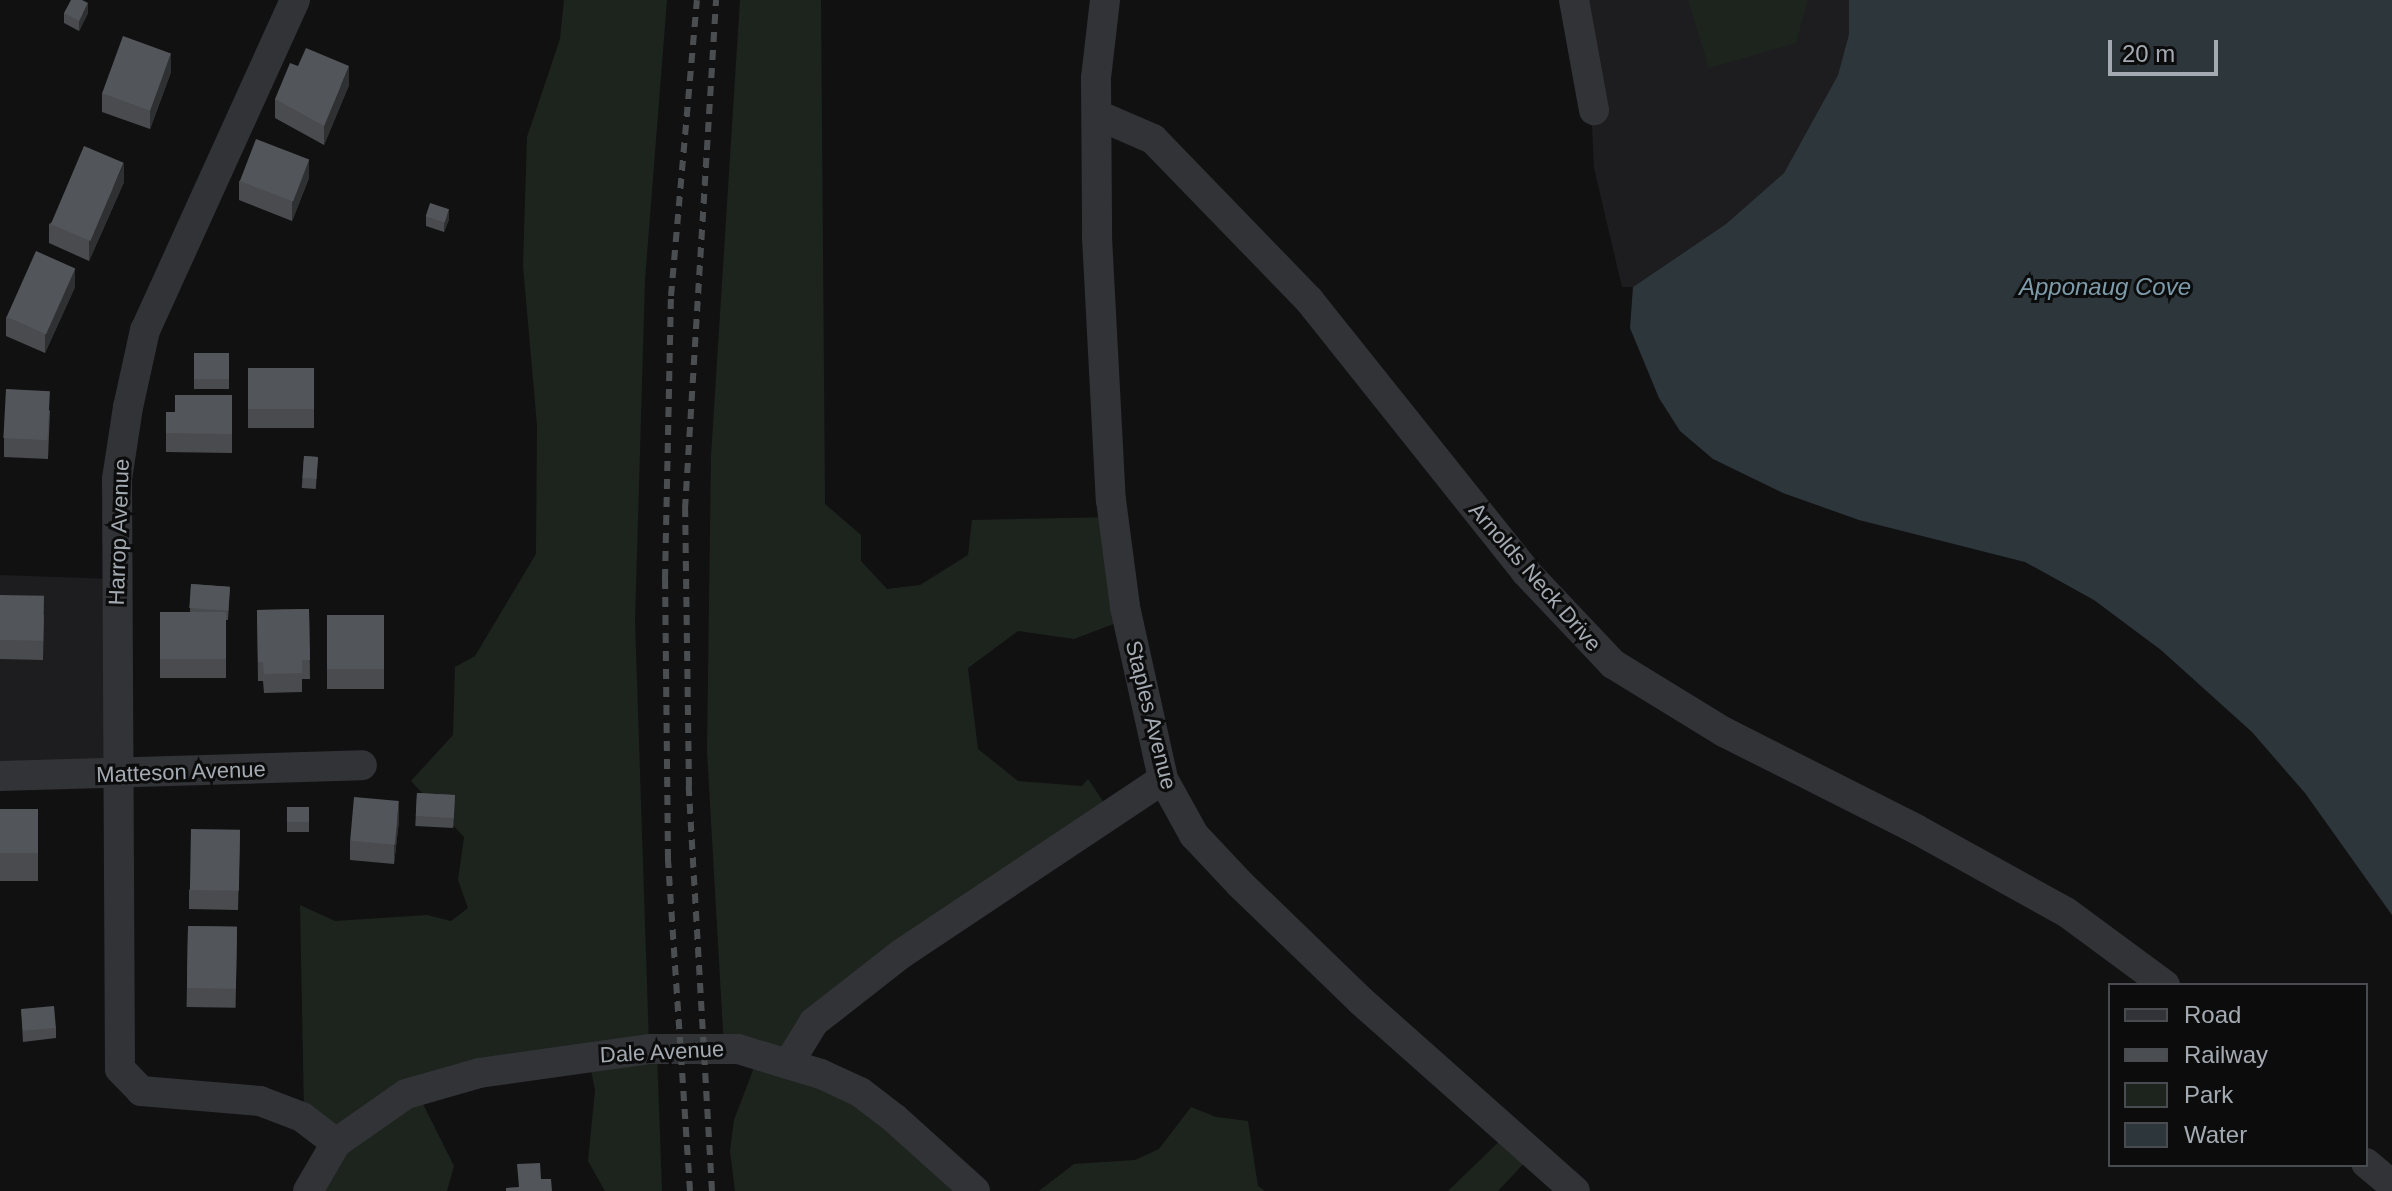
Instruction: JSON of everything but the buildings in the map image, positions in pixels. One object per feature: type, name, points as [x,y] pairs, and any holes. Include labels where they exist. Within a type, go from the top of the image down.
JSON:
[{"type":"street","name":"Harrop Avenue","points":[[295,0],[145,330],[117,479],[115,776],[120,1069],[141,1091],[260,1101],[302,1117],[336,1143]]},
{"type":"street","points":[[1100,116],[1096,78],[1105,0]]},
{"type":"street","points":[[1574,0],[1594,110]]},
{"type":"street","name":"Staples Avenue","points":[[1100,116],[1097,237],[1111,500],[1125,607],[1163,779],[1194,835],[1240,884],[1575,1191]]},
{"type":"street","name":"Arnolds Neck Drive","points":[[1100,116],[1153,139],[1309,300],[1525,571],[1613,664],[1724,732],[1975,860],[2066,912],[2162,983]]},
{"type":"street","name":"Matteson Avenue","points":[[0,776],[115,776],[362,765]]},
{"type":"street","points":[[790,1061],[814,1022],[901,954],[1163,779]]},
{"type":"street","name":"Dale Avenue","points":[[336,1143],[406,1094],[479,1073],[650,1049],[738,1049],[790,1061],[860,1092],[975,1191]]},
{"type":"street","points":[[308,1191],[336,1143]]},
{"type":"street","points":[[2368,1165],[2392,1185]]},
{"type":"shaded area","points":[[1579,0],[1849,0],[1849,34],[1838,75],[1784,173],[1726,224],[1633,287],[1622,287],[1594,168],[1588,43]]},
{"type":"shaded area","points":[[0,575],[114,579],[107,781],[0,777]]},
{"type":"green space","points":[[564,0],[667,0],[645,280],[635,621],[649,1045],[657,1053],[662,1191],[605,1191],[588,1161],[595,1090],[588,1055],[417,1092],[454,1166],[447,1191],[308,1191],[337,1139],[304,1112],[300,905],[335,921],[427,915],[451,921],[468,908],[458,880],[464,837],[411,781],[453,735],[455,667],[475,656],[536,554],[537,425],[523,266],[527,137],[560,39]]},
{"type":"green space","points":[[740,0],[821,0],[825,504],[861,535],[861,561],[887,589],[920,585],[968,555],[972,520],[1114,517],[1132,617],[1074,639],[1018,631],[968,668],[978,749],[1018,781],[1082,786],[1088,779],[1111,813],[894,956],[794,1058],[976,1191],[735,1191],[730,1151],[734,1120],[758,1057],[724,1048],[707,751],[711,456]]},
{"type":"green space","points":[[1688,0],[1808,0],[1796,43],[1709,68]]},
{"type":"green space","points":[[1191,1107],[1216,1117],[1248,1121],[1258,1186],[1265,1191],[1039,1191],[1074,1164],[1135,1160],[1159,1149]]},
{"type":"green space","points":[[1510,1131],[1530,1157],[1498,1191],[1448,1191]]},
{"type":"water","name":"Apponaug Cove","points":[[1849,0],[2392,0],[2392,915],[2305,793],[2252,732],[2161,650],[2094,600],[2025,562],[1859,520],[1783,493],[1713,459],[1680,431],[1659,398],[1630,328],[1633,287],[1726,224],[1784,173],[1838,75],[1849,34]]},
{"type":"railway","points":[[690,1191],[668,859],[665,579],[671,296],[697,0]]},
{"type":"railway","points":[[712,1191],[689,787],[685,509],[716,0]]}]
